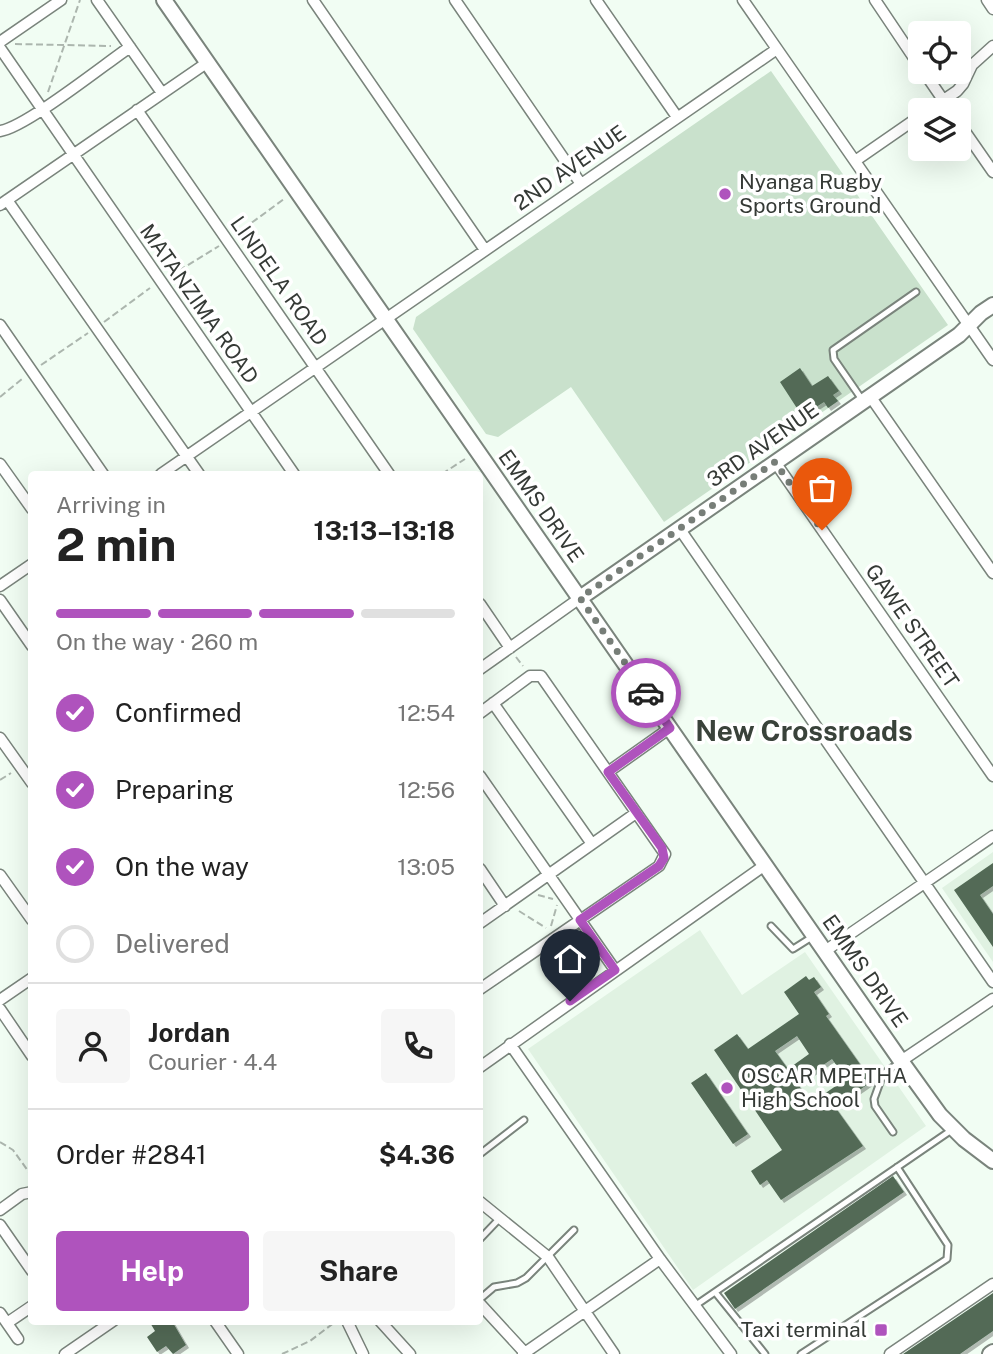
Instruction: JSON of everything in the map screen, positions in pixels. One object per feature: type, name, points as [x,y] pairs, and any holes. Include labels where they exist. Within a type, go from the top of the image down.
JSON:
[{"type":"street","points":[[0,45],[61,0]]},
{"type":"street","points":[[97,0],[162,93]]},
{"type":"street","name":"EMMS DRIVE","points":[[164,0],[901,1061],[940,1115],[993,1161]]},
{"type":"street","points":[[313,0],[485,250]]},
{"type":"street","points":[[455,0],[581,184]]},
{"type":"street","points":[[596,0],[677,117]]},
{"type":"street","points":[[743,0],[993,360]]},
{"type":"street","points":[[874,0],[908,50]]},
{"type":"street","points":[[987,0],[993,9]]},
{"type":"street","name":"MATANZIMA ROAD","points":[[0,45],[41,109],[292,471]]},
{"type":"street","points":[[947,98],[957,92],[972,65],[993,46]]},
{"type":"street","points":[[0,131],[9,130],[130,47]]},
{"type":"street","name":"2ND AVENUE","points":[[166,471],[777,49]]},
{"type":"street","points":[[197,471],[97,327],[4,202],[208,62]]},
{"type":"street","name":"LINDELA ROAD","points":[[137,110],[387,471]]},
{"type":"street","points":[[855,161],[908,124]]},
{"type":"street","points":[[971,140],[993,172]]},
{"type":"street","name":"3RD AVENUE","points":[[580,598],[959,335],[993,305]]},
{"type":"street","points":[[0,325],[101,471]]},
{"type":"street","points":[[867,399],[993,573]]},
{"type":"street","name":"GAWE STREET","points":[[775,462],[993,776]]},
{"type":"street","points":[[0,464],[28,503]]},
{"type":"street","points":[[679,528],[993,982]]},
{"type":"street","points":[[0,586],[28,568]]},
{"type":"street","points":[[483,666],[580,598]]},
{"type":"street","points":[[0,600],[28,640]]},
{"type":"street","points":[[483,608],[510,648]]},
{"type":"street","points":[[483,711],[530,676],[541,676],[662,848],[664,858],[659,866],[483,987]]},
{"type":"street","points":[[493,703],[592,844]]},
{"type":"street","points":[[608,772],[670,728]]},
{"type":"street","points":[[0,738],[28,777]]},
{"type":"street","points":[[483,780],[615,970]]},
{"type":"street","points":[[483,921],[636,813]]},
{"type":"street","points":[[825,951],[993,836]]},
{"type":"street","points":[[483,1065],[765,865]]},
{"type":"street","points":[[483,873],[505,905]]},
{"type":"street","points":[[0,875],[28,914]]},
{"type":"street","points":[[0,1000],[28,981]]},
{"type":"street","points":[[901,1061],[993,999]]},
{"type":"street","points":[[0,1009],[28,1050]]},
{"type":"street","points":[[510,1044],[660,1259],[732,1354]]},
{"type":"street","points":[[0,1210],[22,1194],[28,1193]]},
{"type":"street","points":[[483,1204],[548,1257],[614,1354]]},
{"type":"street","points":[[0,1225],[28,1265]]},
{"type":"street","points":[[483,1307],[524,1353],[660,1259]]},
{"type":"street","points":[[890,1354],[993,1284]]},
{"type":"street","points":[[7,1323],[28,1309]]},
{"type":"street","points":[[0,1313],[18,1339]]},
{"type":"street","points":[[66,1354],[107,1325]]},
{"type":"street","points":[[218,1325],[238,1354]]},
{"type":"street","points":[[349,1325],[363,1354]]},
{"type":"street","points":[[384,1325],[410,1354]]},
{"type":"lane","points":[[867,399],[834,359],[834,350],[916,292]]},
{"type":"lane","points":[[771,926],[793,949],[814,936]]},
{"type":"lane","points":[[893,1132],[875,1106],[874,1099],[883,1074],[901,1061]]},
{"type":"lane","points":[[483,1152],[524,1120]]},
{"type":"lane","points":[[695,1306],[953,1129]]},
{"type":"lane","points":[[800,1354],[947,1259],[948,1245],[897,1167]]},
{"type":"lane","points":[[483,1236],[500,1218]]},
{"type":"lane","points":[[483,1296],[494,1287],[517,1283],[526,1278],[574,1230]]},
{"type":"lane","points":[[715,1292],[765,1354]]},
{"type":"path","points":[[41,109],[80,0]]},
{"type":"path","points":[[13,44],[130,47]]},
{"type":"path","points":[[0,397],[160,282],[227,241],[297,190]]},
{"type":"path","points":[[446,471],[477,450]]},
{"type":"path","points":[[510,648],[530,676]]},
{"type":"path","points":[[505,905],[544,925],[549,932],[559,901],[524,892]]},
{"type":"path","points":[[0,1142],[13,1150],[28,1173]]},
{"type":"path","points":[[282,1354],[310,1341],[332,1325]]},
{"type":"shaded area","name":"Nyanga Rugby Sports Ground","points":[[771,71],[948,325],[664,522],[571,387],[498,437],[486,434],[413,329],[416,317]]},
{"type":"shaded area","points":[[993,852],[993,962],[942,888]]},
{"type":"shaded area","name":"OSCAR MPETHA High School","points":[[700,930],[742,995],[805,952],[926,1126],[693,1290],[528,1049]]},
{"type":"building","points":[[800,368],[812,386],[828,376],[839,391],[833,395],[838,401],[828,408],[824,402],[802,416],[780,382]]},
{"type":"building","points":[[993,863],[993,886],[980,895],[993,914],[993,947],[954,890]]},
{"type":"building","points":[[806,976],[809,980],[814,977],[821,987],[814,992],[829,1014],[826,1016],[874,1080],[835,1107],[863,1146],[781,1200],[767,1180],[760,1185],[751,1171],[782,1150],[714,1050],[737,1034],[748,1049],[799,1014],[784,992]],"holes":[[[797,1036],[809,1054],[788,1069],[775,1051]],[[832,1059],[846,1079],[811,1103],[797,1083]]]},
{"type":"building","points":[[706,1073],[748,1134],[733,1144],[691,1083]]},
{"type":"building","points":[[893,1176],[904,1192],[735,1309],[724,1293]]},
{"type":"building","points":[[993,1293],[993,1331],[960,1354],[903,1354]]},
{"type":"building","points":[[151,1325],[174,1325],[186,1345],[173,1354],[166,1346],[157,1352],[147,1337],[155,1331]]},
{"type":"way so far","points":[[646,693],[580,598],[775,462],[822,530]]},
{"type":"place","name":"Nyanga Rugby Sports Ground","points":[[725,194]]},
{"type":"place","name":"OSCAR MPETHA High School","points":[[727,1088]]},
{"type":"place","name":"Taxi terminal","points":[[881,1330]]},
{"type":"district","name":"New Crossroads","points":[[804,731]]},
{"type":"route","points":[[570,1001],[615,970],[580,920],[659,866],[665,854],[608,772],[670,728],[646,693]]}]
